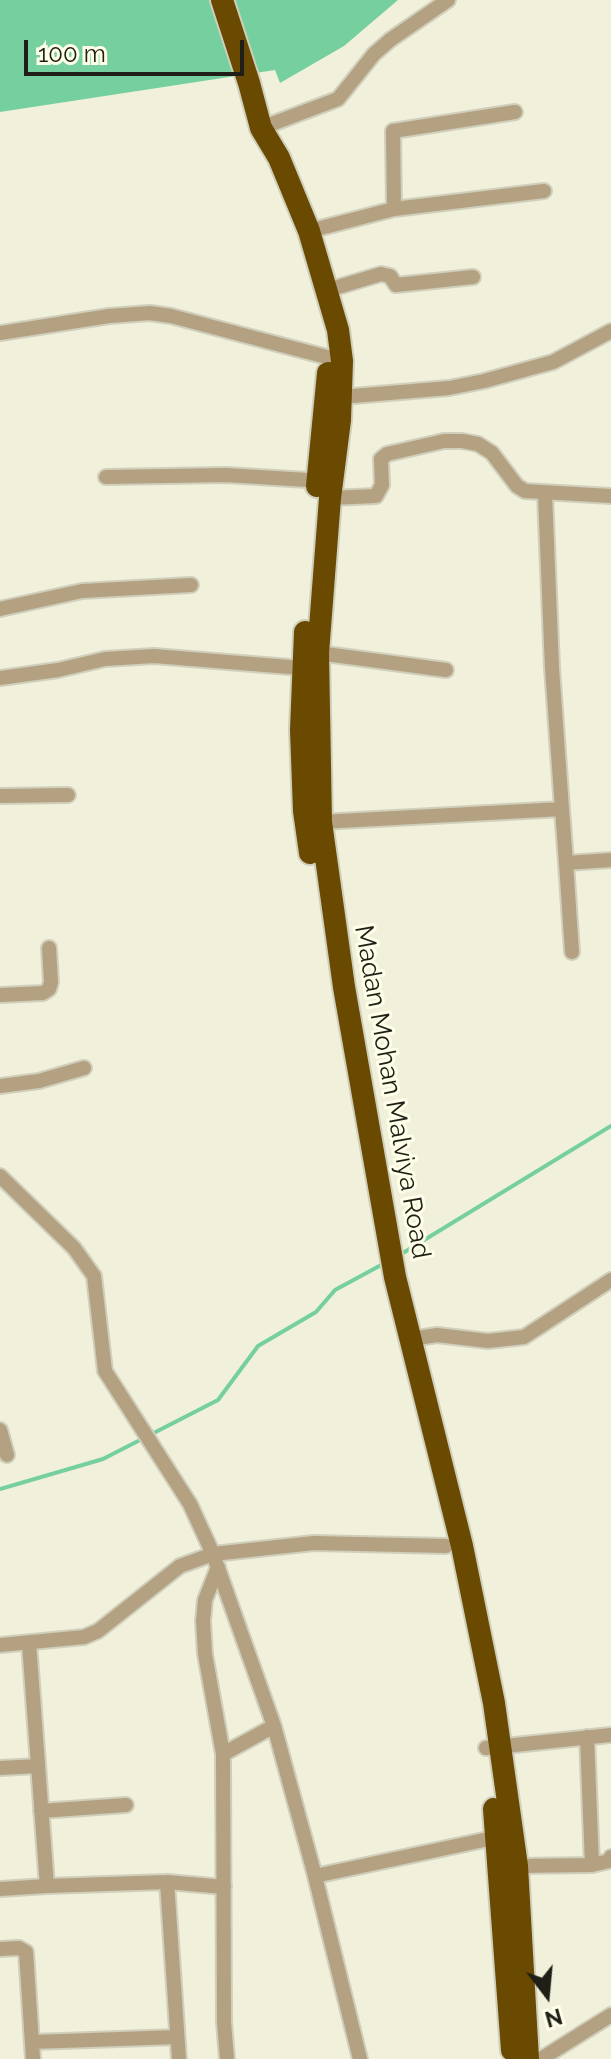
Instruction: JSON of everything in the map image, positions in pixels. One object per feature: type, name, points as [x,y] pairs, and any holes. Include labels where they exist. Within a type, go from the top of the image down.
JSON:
[{"type":"highway","name":"Madan Mohan Malviya Road","points":[[222,0],[249,83],[269,163],[300,240],[336,359],[341,397],[326,487]]},
{"type":"highway","name":"Madan Mohan Malviya Road","points":[[263,133],[279,158],[309,231],[338,330],[310,661],[304,811],[334,1007],[446,1546],[517,1866],[528,2059]]},
{"type":"highway","name":"Madan Mohan Malviya Road","points":[[310,661],[321,822],[380,1228]]},
{"type":"highway","name":"Madan Mohan Malviya Road","points":[[391,1279],[411,1339],[462,1546],[494,1703],[493,1747],[513,2059]]},
{"type":"street","points":[[263,133],[338,99],[366,62],[382,47],[448,0]]},
{"type":"street","points":[[394,209],[393,131],[515,112]]},
{"type":"street","points":[[309,231],[394,209],[544,191]]},
{"type":"street","points":[[328,290],[381,274],[390,276],[396,285],[473,277]]},
{"type":"street","points":[[0,333],[109,316],[150,313],[336,359]]},
{"type":"street","points":[[341,397],[449,388],[484,381],[553,362],[611,331]]},
{"type":"street","points":[[106,477],[226,475],[376,496],[382,485],[381,459],[387,454],[444,441],[462,441],[478,444],[492,453],[517,486],[525,491],[611,496]]},
{"type":"street","points":[[545,494],[552,668],[572,952]]},
{"type":"street","points":[[0,609],[82,591],[191,585]]},
{"type":"street","points":[[0,678],[58,670],[105,659],[154,656],[310,661],[446,670]]},
{"type":"street","points":[[0,796],[68,795]]},
{"type":"street","points":[[321,822],[562,809]]},
{"type":"street","points":[[566,863],[611,860]]},
{"type":"street","points":[[0,995],[43,993],[49,989],[49,948]]},
{"type":"street","points":[[0,1086],[39,1081],[84,1068]]},
{"type":"street","points":[[0,1176],[74,1248],[94,1276],[105,1371],[190,1504],[216,1561],[274,1726],[360,2059]]},
{"type":"street","points":[[411,1339],[437,1335],[488,1341],[524,1337],[611,1280]]},
{"type":"street","points":[[0,1430],[7,1455]]},
{"type":"street","points":[[0,1645],[84,1637],[98,1631],[180,1566],[314,1543],[446,1546]]},
{"type":"street","points":[[216,1561],[205,1600],[203,1621],[205,1654],[223,1754],[224,2022],[227,2059]]},
{"type":"street","points":[[29,1643],[47,1886]]},
{"type":"street","points":[[223,1754],[274,1726]]},
{"type":"street","points":[[493,1747],[611,1735]]},
{"type":"street","points":[[587,1737],[592,1865]]},
{"type":"street","points":[[0,1768],[38,1766]]},
{"type":"street","points":[[41,1811],[126,1805]]},
{"type":"street","points":[[315,1876],[498,1837]]},
{"type":"street","points":[[517,1866],[592,1865],[609,1861],[611,1857]]},
{"type":"street","points":[[0,1889],[167,1882],[224,1887]]},
{"type":"street","points":[[167,1882],[179,2059]]},
{"type":"street","points":[[0,1949],[19,1948],[26,1952],[33,2059]]},
{"type":"street","points":[[541,2059],[611,2015]]},
{"type":"street","points":[[32,2042],[177,2037]]},
{"type":"shaded area","points":[[0,0],[398,0],[344,46],[280,83],[275,70],[0,112]]},
{"type":"waterway","points":[[398,1256],[611,1126]]},
{"type":"waterway","points":[[0,1489],[103,1459],[218,1400],[258,1346],[316,1312],[335,1290],[383,1264]]}]
